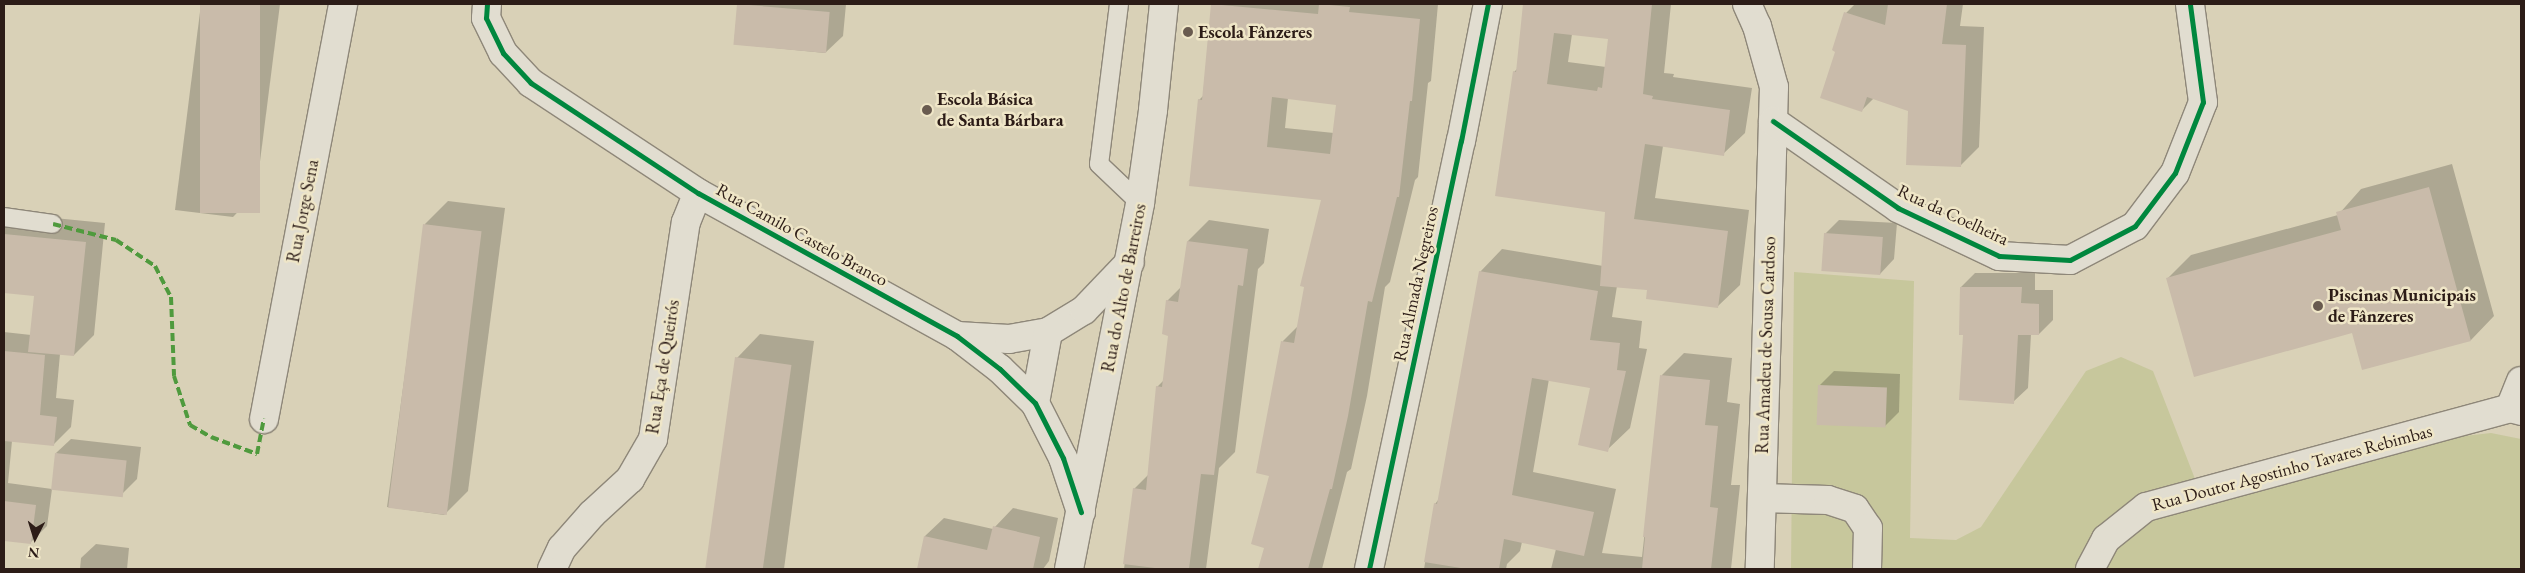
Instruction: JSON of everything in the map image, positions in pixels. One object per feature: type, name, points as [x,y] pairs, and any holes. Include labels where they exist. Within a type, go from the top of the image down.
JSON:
[{"type":"street","name":"Rua Jorge Sena","points":[[264,419],[344,4]]},
{"type":"street","name":"Rua Camilo Castelo Branco","points":[[487,4],[486,18],[504,53],[531,83],[698,193],[957,336],[1000,369],[1035,403],[1063,458],[1081,512]]},
{"type":"street","name":"Rua do Alto de Barreiros","points":[[1069,569],[1140,203],[1153,110],[1164,4]]},
{"type":"street","name":"Rua Almada Negreiros","points":[[1368,569],[1488,4]]},
{"type":"street","points":[[1747,4],[1757,26],[1774,87],[1773,121]]},
{"type":"street","name":"Rua da Coelheira","points":[[1773,121],[1898,208],[1999,256],[2070,260],[2135,226],[2175,172],[2203,102],[2190,4]]},
{"type":"street","name":"Rua Amadeu de Sousa Cardoso","points":[[1760,569],[1773,121]]},
{"type":"street","name":"Rua Eça de Queirós","points":[[552,569],[562,548],[592,514],[630,479],[653,439],[686,222],[698,193]]},
{"type":"street","name":"Rua Camilo Castelo Branco","points":[[957,336],[1009,339],[1048,332],[1084,310],[1130,262]]},
{"type":"street","points":[[1035,403],[1048,332]]},
{"type":"street","points":[[2516,409],[2521,381]]},
{"type":"street","name":"Rua Doutor Agostinho Tavares Rebimbas","points":[[2090,569],[2106,539],[2146,507],[2516,409]]},
{"type":"street","points":[[1762,498],[1828,500],[1855,509],[1868,528],[1867,569]]},
{"type":"lane","points":[[1119,4],[1099,164],[1140,203]]},
{"type":"lane","points":[[4,218],[53,224]]},
{"type":"green space","points":[[1794,272],[1914,281],[1910,538],[1956,540],[1981,527],[2086,371],[2121,357],[2153,371],[2204,502],[2429,440],[2491,433],[2521,439],[2521,569],[1791,569]]},
{"type":"building","points":[[200,4],[260,4],[260,213],[200,213]]},
{"type":"building","points":[[737,4],[830,12],[826,53],[733,45]]},
{"type":"building","points":[[1211,4],[1318,14],[1319,4],[1350,7],[1349,12],[1420,19],[1412,101],[1410,101],[1399,197],[1397,197],[1372,302],[1368,301],[1348,416],[1332,489],[1330,489],[1308,569],[1258,569],[1264,548],[1251,544],[1269,476],[1256,473],[1281,341],[1294,343],[1304,287],[1300,286],[1321,200],[1189,186],[1198,99],[1202,100]],"holes":[[[1272,97],[1336,105],[1330,154],[1267,147]]]},
{"type":"building","points":[[1523,4],[1652,4],[1643,94],[1653,96],[1652,99],[1730,110],[1724,156],[1645,144],[1634,219],[1728,231],[1718,308],[1646,299],[1647,290],[1600,286],[1605,212],[1495,196],[1513,71],[1516,72]],"holes":[[[1554,33],[1608,39],[1602,88],[1598,87],[1597,91],[1547,84]]]},
{"type":"building","points":[[1888,4],[1947,4],[1942,44],[1966,45],[1961,167],[1906,165],[1908,111],[1867,97],[1862,112],[1820,98],[1835,52],[1832,50],[1844,12],[1885,25]]},
{"type":"building","name":"Piscinas Municipais de Fânzeres","points":[[2429,187],[2471,341],[2362,370],[2352,333],[2194,377],[2166,278],[2341,230],[2336,212]]},
{"type":"building","points":[[423,224],[482,231],[447,515],[388,508]]},
{"type":"building","points":[[1824,233],[1883,237],[1880,275],[1821,271]]},
{"type":"building","points":[[4,234],[86,242],[74,356],[28,352],[34,296],[4,293]]},
{"type":"building","points":[[1187,241],[1248,249],[1243,286],[1238,285],[1214,475],[1201,474],[1189,569],[1163,569],[1123,564],[1133,488],[1146,490],[1156,386],[1162,387],[1168,336],[1162,334],[1166,300],[1178,302]]},
{"type":"building","points":[[1479,271],[1598,291],[1590,340],[1620,343],[1617,370],[1626,371],[1608,452],[1578,445],[1590,388],[1532,378],[1512,495],[1594,512],[1584,556],[1504,539],[1499,569],[1467,569],[1424,562],[1434,503],[1437,504]]},
{"type":"building","points":[[1960,287],[2022,287],[2021,303],[2039,304],[2039,335],[2018,335],[2014,404],[1959,400],[1963,335],[1959,335]]},
{"type":"building","points":[[4,351],[45,355],[40,415],[57,417],[54,446],[4,441]]},
{"type":"building","points":[[735,357],[791,365],[763,569],[705,569]]},
{"type":"building","points":[[1660,375],[1710,380],[1705,425],[1718,426],[1710,507],[1718,508],[1711,569],[1642,569],[1645,537],[1643,537]]},
{"type":"building","points":[[1818,385],[1887,387],[1886,427],[1817,425]]},
{"type":"building","points":[[55,453],[127,461],[123,497],[51,490]]},
{"type":"building","points":[[4,501],[36,505],[31,544],[4,541]]},
{"type":"building","points":[[993,526],[1040,537],[1033,569],[917,569],[924,536],[987,550]]},
{"type":"marked path","points":[[53,224],[116,240],[155,266],[171,297],[174,376],[190,425],[211,437],[257,454],[264,419]]},
{"type":"cycle path","points":[[487,4],[486,18],[503,53],[531,83],[698,193],[957,336],[1000,369],[1035,403],[1063,458],[1081,512]]},
{"type":"cycle path","points":[[1369,569],[1461,141],[1488,4]]},
{"type":"cycle path","points":[[1773,121],[1898,208],[1999,256],[2070,260],[2135,226],[2175,173],[2203,102],[2190,4]]},
{"type":"place","name":"Escola Fânzeres","points":[[1188,32]]},
{"type":"place","name":"Escola Básica de Santa Bárbara","points":[[927,110]]},
{"type":"place","name":"Piscinas Municipais de Fânzeres","points":[[2318,306]]}]
